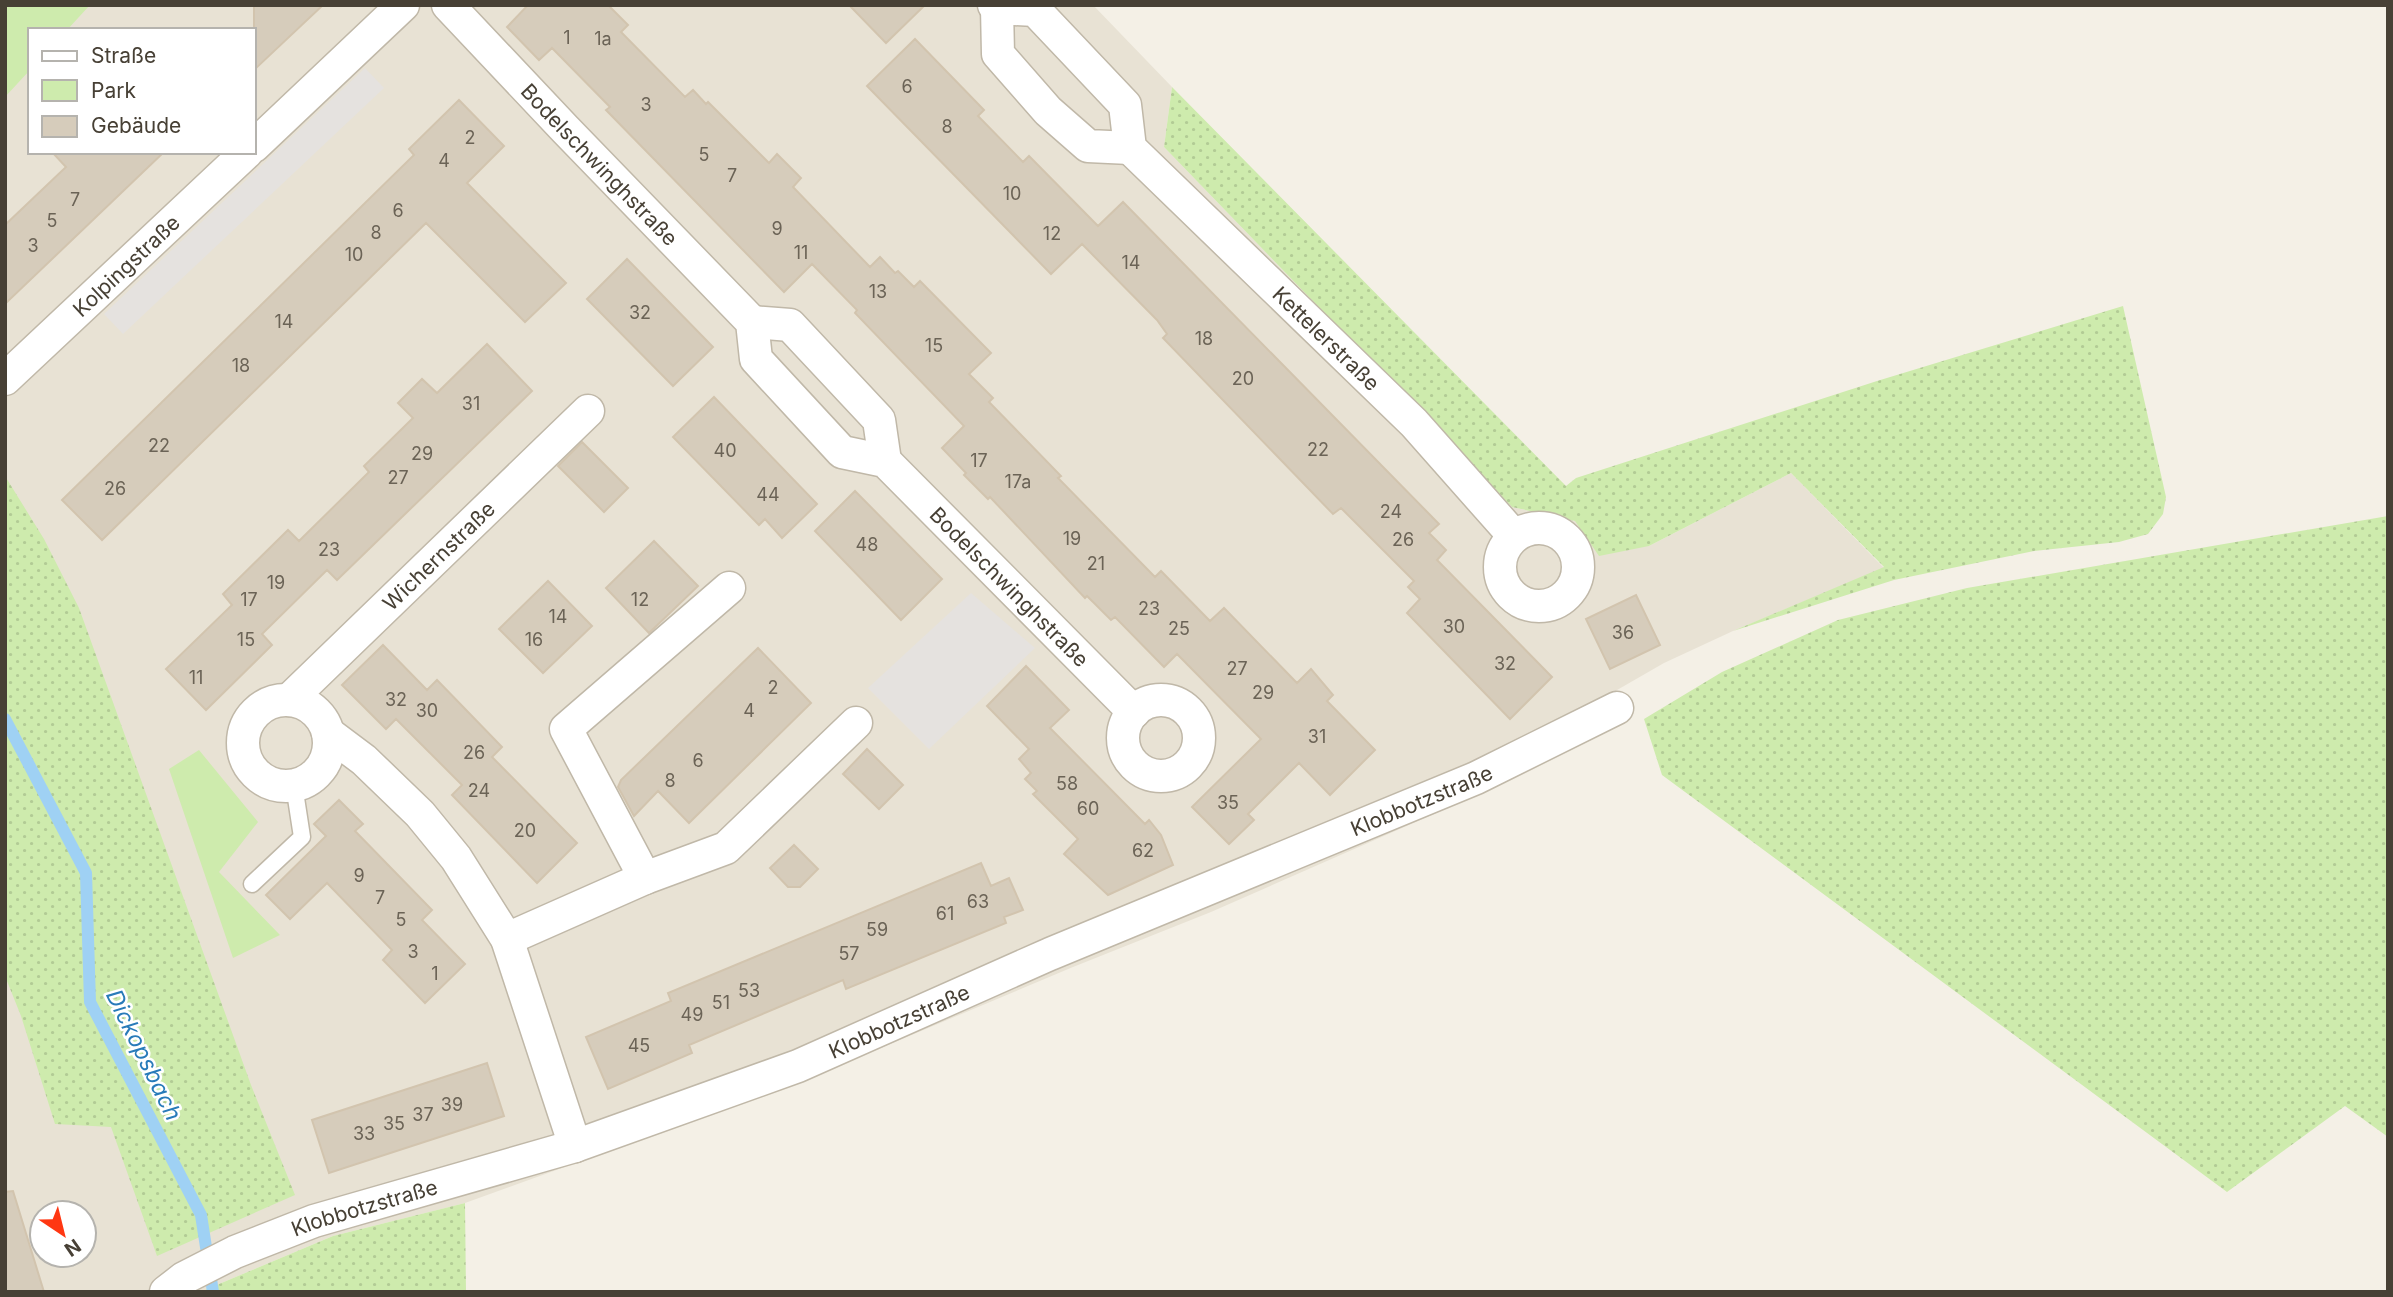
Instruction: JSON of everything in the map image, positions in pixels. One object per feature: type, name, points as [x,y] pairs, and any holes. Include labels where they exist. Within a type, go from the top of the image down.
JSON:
[{"type":"street","points":[[256,143],[403,5]]},
{"type":"street","name":"Bodelschwinghstraße","points":[[448,5],[752,322]]},
{"type":"street","points":[[995,7],[1035,10],[1125,105],[1130,148],[1088,146],[1048,111],[998,54],[995,7]]},
{"type":"street","name":"Kettelerstraße","points":[[1130,148],[1414,424],[1514,536]]},
{"type":"street","name":"Kolpingstraße","points":[[5,379],[245,154]]},
{"type":"street","points":[[752,322],[790,325],[879,420],[885,461],[842,452],[756,359],[752,322]]},
{"type":"street","name":"Wichernstraße","points":[[294,785],[280,786],[267,782],[248,765],[243,752],[243,738],[253,714],[276,701],[289,700],[588,411]]},
{"type":"street","name":"Bodelschwinghstraße","points":[[885,461],[1134,712]]},
{"type":"street","points":[[645,878],[566,729],[729,588]]},
{"type":"street","points":[[289,700],[303,703],[314,710],[328,733],[329,748],[317,772],[307,781],[294,785]]},
{"type":"street","name":"Klobbotzstraße","points":[[175,1285],[235,1252],[314,1221],[575,1146],[798,1066],[1075,943],[1476,778],[1617,708]]},
{"type":"street","points":[[507,939],[645,878],[726,848],[856,723]]},
{"type":"street","points":[[328,733],[364,760],[420,814],[456,858],[507,939],[575,1146]]},
{"type":"lane","points":[[252,884],[302,837],[294,785]]},
{"type":"shaded area","points":[[5,5],[1093,5],[1172,87],[1164,147],[1512,507],[1575,521],[1649,546],[1791,473],[1884,568],[1664,663],[1591,705],[1597,736],[1484,792],[1211,912],[800,1082],[465,1203],[333,1236],[200,1292],[5,1292]]},
{"type":"shaded area","points":[[365,68],[384,88],[123,334],[104,314]]},
{"type":"shaded area","points":[[971,593],[1035,648],[929,749],[868,688]]},
{"type":"green space","points":[[5,5],[90,5],[69,28],[28,28],[28,72],[5,97]]},
{"type":"green space","points":[[1172,87],[1566,486],[1576,478],[1877,381],[2123,306],[2166,497],[2163,514],[2148,534],[2119,542],[2034,551],[1894,580],[1733,631],[1884,567],[1791,473],[1649,546],[1599,556],[1575,521],[1512,507],[1164,147]]},
{"type":"green space","points":[[5,476],[44,539],[79,608],[251,1085],[295,1195],[157,1256],[111,1127],[55,1124],[21,1016],[5,976]]},
{"type":"green space","points":[[2388,516],[2388,1137],[2345,1106],[2227,1192],[1662,775],[1644,719],[1722,672],[1838,620],[1967,588]]},
{"type":"green space","points":[[199,750],[258,822],[219,872],[280,935],[233,958],[169,769]]},
{"type":"green space","points":[[465,1203],[466,1292],[200,1292],[333,1236]]},
{"type":"building","points":[[254,5],[323,5],[256,68]]},
{"type":"building","points":[[528,5],[608,5],[628,25],[621,32],[685,97],[693,90],[769,163],[777,154],[801,178],[793,187],[870,267],[880,257],[914,287],[920,281],[991,353],[969,374],[993,398],[989,402],[1061,476],[1058,478],[1155,577],[1161,571],[1210,621],[1224,608],[1297,683],[1311,669],[1333,695],[1327,701],[1375,750],[1330,795],[1299,763],[1248,814],[1254,820],[1229,844],[1192,807],[1261,739],[1177,654],[1164,667],[1115,617],[1111,620],[1087,596],[1085,598],[990,497],[988,499],[964,475],[966,473],[942,448],[964,426],[855,313],[857,310],[812,264],[784,292],[606,110],[610,107],[552,48],[539,60],[507,27]]},
{"type":"building","points":[[849,5],[925,5],[886,43]]},
{"type":"building","points":[[915,39],[984,110],[978,116],[1023,162],[1029,156],[1098,226],[1123,202],[1439,524],[1429,533],[1446,550],[1437,560],[1552,677],[1510,719],[1407,613],[1420,599],[1408,587],[1414,581],[1341,508],[1333,514],[1163,338],[1167,334],[1157,320],[1082,244],[1051,274],[867,86]]},
{"type":"building","points":[[459,100],[504,146],[467,183],[566,283],[525,322],[426,223],[102,540],[62,500],[414,155],[409,149]]},
{"type":"building","points":[[54,154],[162,154],[5,304],[5,225],[66,167]]},
{"type":"building","points":[[627,259],[713,347],[673,386],[587,299]]},
{"type":"building","points":[[487,344],[532,391],[337,580],[327,570],[262,634],[272,645],[206,710],[166,669],[232,605],[223,594],[288,530],[299,541],[369,472],[364,466],[413,418],[398,403],[422,379],[437,393]]},
{"type":"building","points":[[714,397],[817,504],[782,538],[765,519],[759,525],[673,437]]},
{"type":"building","points":[[582,442],[628,488],[604,512],[558,466]]},
{"type":"building","points":[[855,491],[942,579],[901,620],[815,531]]},
{"type":"building","points":[[654,541],[698,586],[649,633],[606,588]]},
{"type":"building","points":[[548,581],[592,626],[543,673],[499,629]]},
{"type":"building","points":[[1636,595],[1660,645],[1610,669],[1586,619]]},
{"type":"building","points":[[383,645],[427,690],[437,680],[502,747],[492,757],[577,843],[537,883],[452,795],[462,785],[396,719],[386,729],[342,685]]},
{"type":"building","points":[[758,648],[811,703],[689,823],[658,791],[634,816],[618,787],[621,780]]},
{"type":"building","points":[[1026,666],[1069,710],[1050,728],[1145,824],[1149,820],[1161,835],[1173,865],[1108,895],[1064,854],[1078,839],[1033,794],[1037,791],[1025,779],[1031,773],[1019,759],[1029,749],[987,706]]},
{"type":"building","points":[[867,749],[903,785],[879,809],[843,774]]},
{"type":"building","points":[[339,800],[363,824],[355,831],[432,910],[422,920],[465,964],[425,1003],[383,960],[392,950],[327,883],[290,919],[266,895],[326,836],[314,824]]},
{"type":"building","points":[[794,845],[818,869],[800,887],[788,887],[770,868]]},
{"type":"building","points":[[981,863],[991,886],[1009,878],[1023,910],[1004,917],[1006,923],[846,989],[843,980],[689,1045],[692,1053],[608,1089],[586,1037],[671,1001],[668,993]]},
{"type":"building","points":[[487,1063],[504,1116],[329,1173],[312,1120]]},
{"type":"building","points":[[13,1191],[28,1240],[28,1269],[37,1269],[44,1292],[5,1292],[5,1192]]},
{"type":"waterway","name":"Dickopsbach","points":[[5,719],[86,873],[90,1002],[201,1215],[213,1292]]}]
